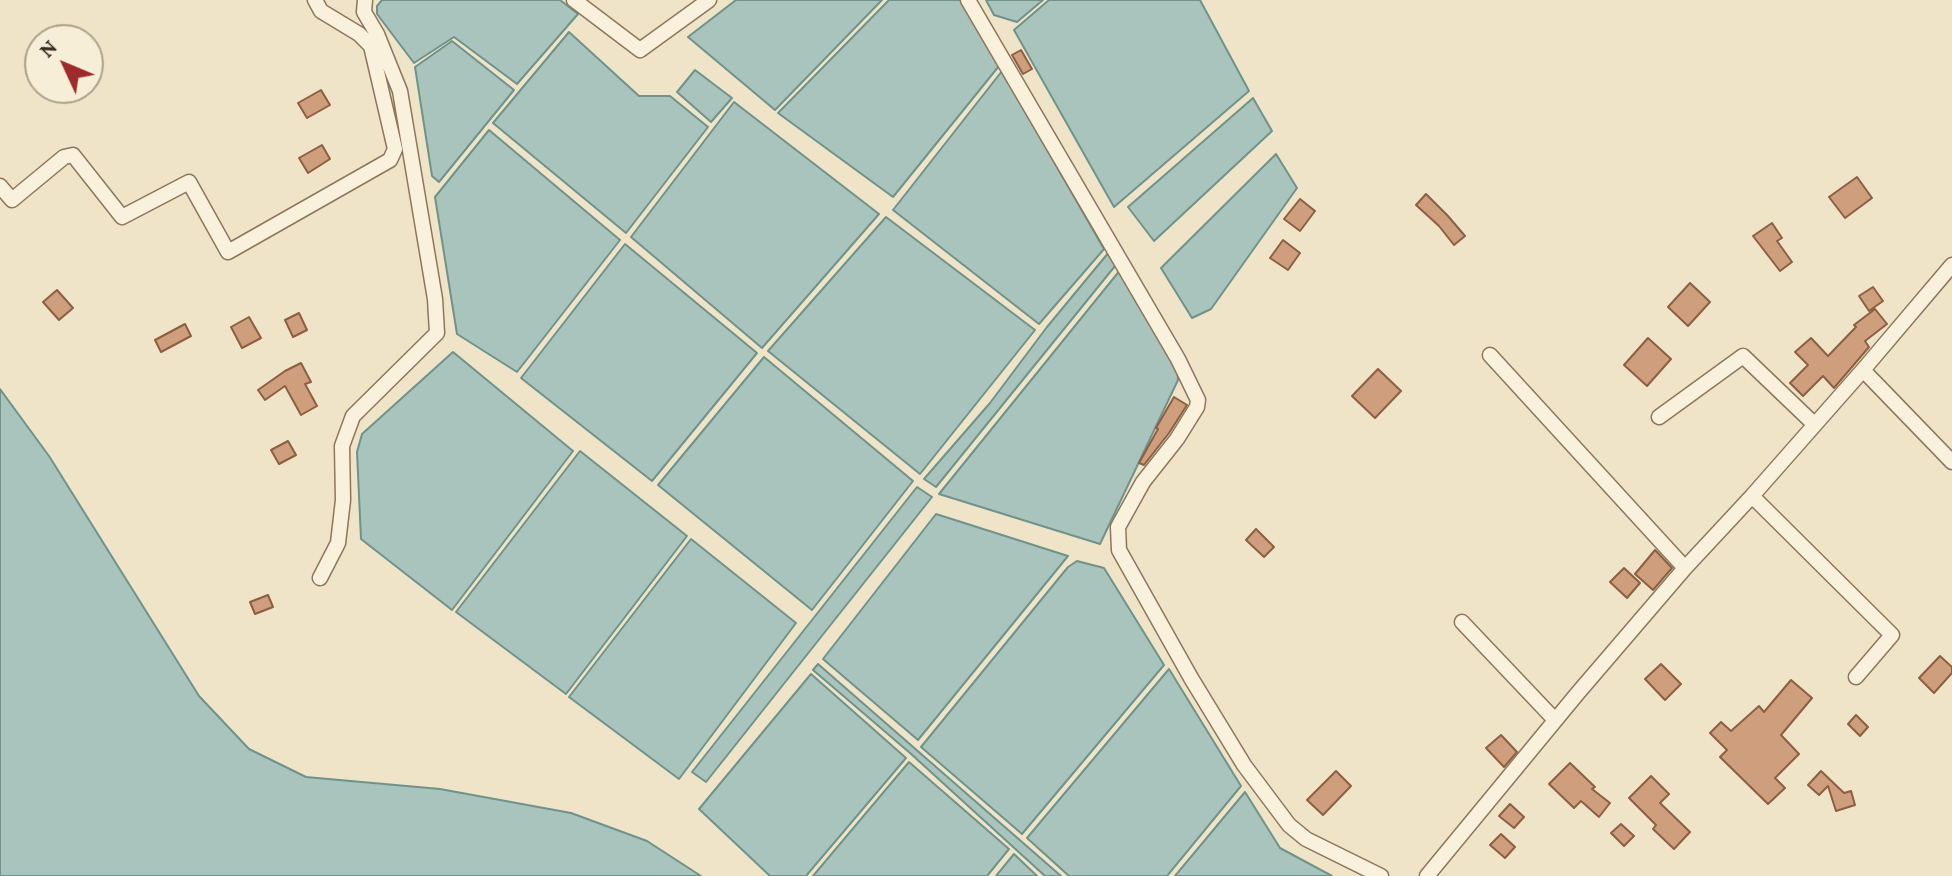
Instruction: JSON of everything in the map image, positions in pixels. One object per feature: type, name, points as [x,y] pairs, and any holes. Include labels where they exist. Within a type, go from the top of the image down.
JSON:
[{"type":"street","points":[[0,186],[12,200],[64,157],[73,155],[122,217],[189,182],[228,252],[390,160],[395,149],[371,46],[359,34],[321,11],[315,0]]},
{"type":"street","points":[[320,578],[338,543],[343,500],[342,446],[353,416],[437,333],[435,299],[400,91],[377,34],[364,12],[365,0]]},
{"type":"street","points":[[574,0],[640,50],[709,0]]},
{"type":"street","points":[[968,0],[1178,359],[1198,400],[1197,407],[1177,439],[1143,482],[1118,527],[1119,550],[1191,678],[1237,752],[1289,825],[1306,839],[1381,876]]},
{"type":"street","points":[[1427,876],[1685,568],[1752,496],[1952,265]]},
{"type":"street","points":[[1490,355],[1685,568]]},
{"type":"street","points":[[1659,417],[1743,356],[1814,424]]},
{"type":"street","points":[[1863,370],[1952,462]]},
{"type":"street","points":[[1752,496],[1892,635],[1856,677]]},
{"type":"street","points":[[1462,622],[1555,720]]},
{"type":"water","points":[[382,0],[560,0],[578,14],[517,84],[454,37],[414,63],[377,14],[377,6]]},
{"type":"water","points":[[736,0],[882,0],[775,110],[688,37]]},
{"type":"water","points":[[889,0],[962,0],[999,66],[893,197],[778,113]]},
{"type":"water","points":[[986,0],[1043,0],[1017,22],[994,15]]},
{"type":"water","points":[[1049,0],[1200,0],[1249,91],[1114,207],[1014,30]]},
{"type":"water","points":[[569,32],[639,96],[670,96],[708,127],[626,233],[493,123]]},
{"type":"water","points":[[452,41],[514,90],[439,182],[432,176],[415,67]]},
{"type":"water","points":[[695,70],[732,98],[711,122],[677,92]]},
{"type":"water","points":[[1002,71],[1104,249],[1039,324],[893,210]]},
{"type":"water","points":[[1253,98],[1272,131],[1154,241],[1128,207]]},
{"type":"water","points":[[734,102],[879,214],[762,348],[631,237]]},
{"type":"water","points":[[489,130],[620,240],[517,372],[457,334],[435,197]]},
{"type":"water","points":[[1276,154],[1297,188],[1211,309],[1192,318],[1161,268]]},
{"type":"water","points":[[886,217],[1035,330],[920,474],[768,351]]},
{"type":"water","points":[[625,244],[757,353],[652,481],[521,378]]},
{"type":"water","points":[[1109,252],[1115,266],[936,487],[924,479],[990,403]]},
{"type":"water","points":[[1121,269],[1177,363],[1178,380],[1100,544],[939,494]]},
{"type":"water","points":[[453,352],[573,451],[452,610],[361,539],[357,452],[362,434]]},
{"type":"water","points":[[764,357],[913,481],[812,610],[658,485]]},
{"type":"water","points":[[0,389],[49,456],[199,696],[249,749],[306,777],[440,789],[571,813],[647,841],[701,876],[0,876]]},
{"type":"water","points":[[580,451],[687,536],[566,694],[456,612]]},
{"type":"water","points":[[917,487],[932,497],[706,782],[692,772]]},
{"type":"water","points":[[936,514],[1068,556],[918,740],[823,659]]},
{"type":"water","points":[[691,539],[796,623],[679,779],[569,697]]},
{"type":"water","points":[[1077,561],[1104,568],[1164,665],[1022,834],[921,747],[1068,567]]},
{"type":"water","points":[[818,664],[1061,876],[1045,876],[813,670]]},
{"type":"water","points":[[1169,669],[1241,786],[1167,876],[1069,876],[1027,838]]},
{"type":"water","points":[[811,674],[906,758],[806,876],[770,876],[699,809]]},
{"type":"water","points":[[909,762],[1009,849],[987,876],[813,876]]},
{"type":"water","points":[[1245,792],[1280,848],[1332,876],[1175,876]]},
{"type":"water","points":[[1014,854],[1037,876],[996,876]]},
{"type":"building","points":[[1021,50],[1032,69],[1023,74],[1012,55]]},
{"type":"building","points":[[321,90],[330,105],[307,118],[298,103]]},
{"type":"building","points":[[322,145],[330,159],[308,173],[299,158]]},
{"type":"building","points":[[1857,177],[1872,198],[1845,218],[1829,197]]},
{"type":"building","points":[[1426,194],[1465,236],[1454,245],[1416,205]]},
{"type":"building","points":[[1300,199],[1315,211],[1300,231],[1284,219]]},
{"type":"building","points":[[1772,223],[1782,238],[1777,241],[1792,262],[1780,271],[1753,236]]},
{"type":"building","points":[[1283,240],[1300,253],[1288,270],[1270,258]]},
{"type":"building","points":[[1690,283],[1710,302],[1688,326],[1668,307]]},
{"type":"building","points":[[1873,287],[1883,301],[1869,311],[1859,296]]},
{"type":"building","points":[[57,290],[73,308],[59,320],[43,302]]},
{"type":"building","points":[[1875,309],[1887,324],[1865,341],[1869,347],[1834,388],[1823,376],[1803,396],[1790,383],[1808,365],[1795,352],[1811,338],[1828,356],[1856,327],[1854,325]]},
{"type":"building","points":[[299,313],[307,330],[293,337],[285,320]]},
{"type":"building","points":[[249,317],[261,338],[242,348],[231,327]]},
{"type":"building","points":[[185,324],[191,336],[161,352],[155,340]]},
{"type":"building","points":[[1648,338],[1671,359],[1647,386],[1624,365]]},
{"type":"building","points":[[301,363],[311,382],[305,384],[317,406],[301,415],[285,386],[265,400],[258,390]]},
{"type":"building","points":[[1378,369],[1401,391],[1375,418],[1352,396]]},
{"type":"building","points":[[1174,397],[1187,405],[1144,465],[1139,463],[1156,428]]},
{"type":"building","points":[[288,441],[296,455],[279,464],[271,450]]},
{"type":"building","points":[[1256,529],[1274,547],[1264,557],[1246,540]]},
{"type":"building","points":[[1655,550],[1672,568],[1653,590],[1635,574]]},
{"type":"building","points":[[1624,568],[1640,583],[1627,598],[1610,582]]},
{"type":"building","points":[[268,595],[273,607],[255,614],[250,602]]},
{"type":"building","points":[[1940,656],[1952,667],[1952,673],[1934,693],[1919,678]]},
{"type":"building","points":[[1661,664],[1681,684],[1665,700],[1645,679]]},
{"type":"building","points":[[1791,680],[1812,698],[1781,735],[1799,754],[1775,778],[1785,788],[1768,804],[1720,757],[1727,750],[1710,733],[1721,722],[1731,731],[1759,706],[1764,712]]},
{"type":"building","points":[[1856,715],[1868,727],[1860,736],[1848,724]]},
{"type":"building","points":[[1501,735],[1517,752],[1504,767],[1486,748]]},
{"type":"building","points":[[1570,763],[1595,787],[1592,789],[1610,803],[1599,817],[1581,801],[1574,808],[1549,784]]},
{"type":"building","points":[[1336,771],[1351,786],[1323,815],[1307,800]]},
{"type":"building","points":[[1821,771],[1844,793],[1851,791],[1855,805],[1836,811],[1828,786],[1819,795],[1808,785]]},
{"type":"building","points":[[1651,776],[1669,794],[1660,803],[1690,832],[1674,849],[1653,829],[1656,825],[1629,798]]},
{"type":"building","points":[[1510,804],[1524,817],[1514,828],[1499,816]]},
{"type":"building","points":[[1621,824],[1634,836],[1624,846],[1611,833]]},
{"type":"building","points":[[1501,834],[1515,847],[1505,858],[1490,845]]}]
